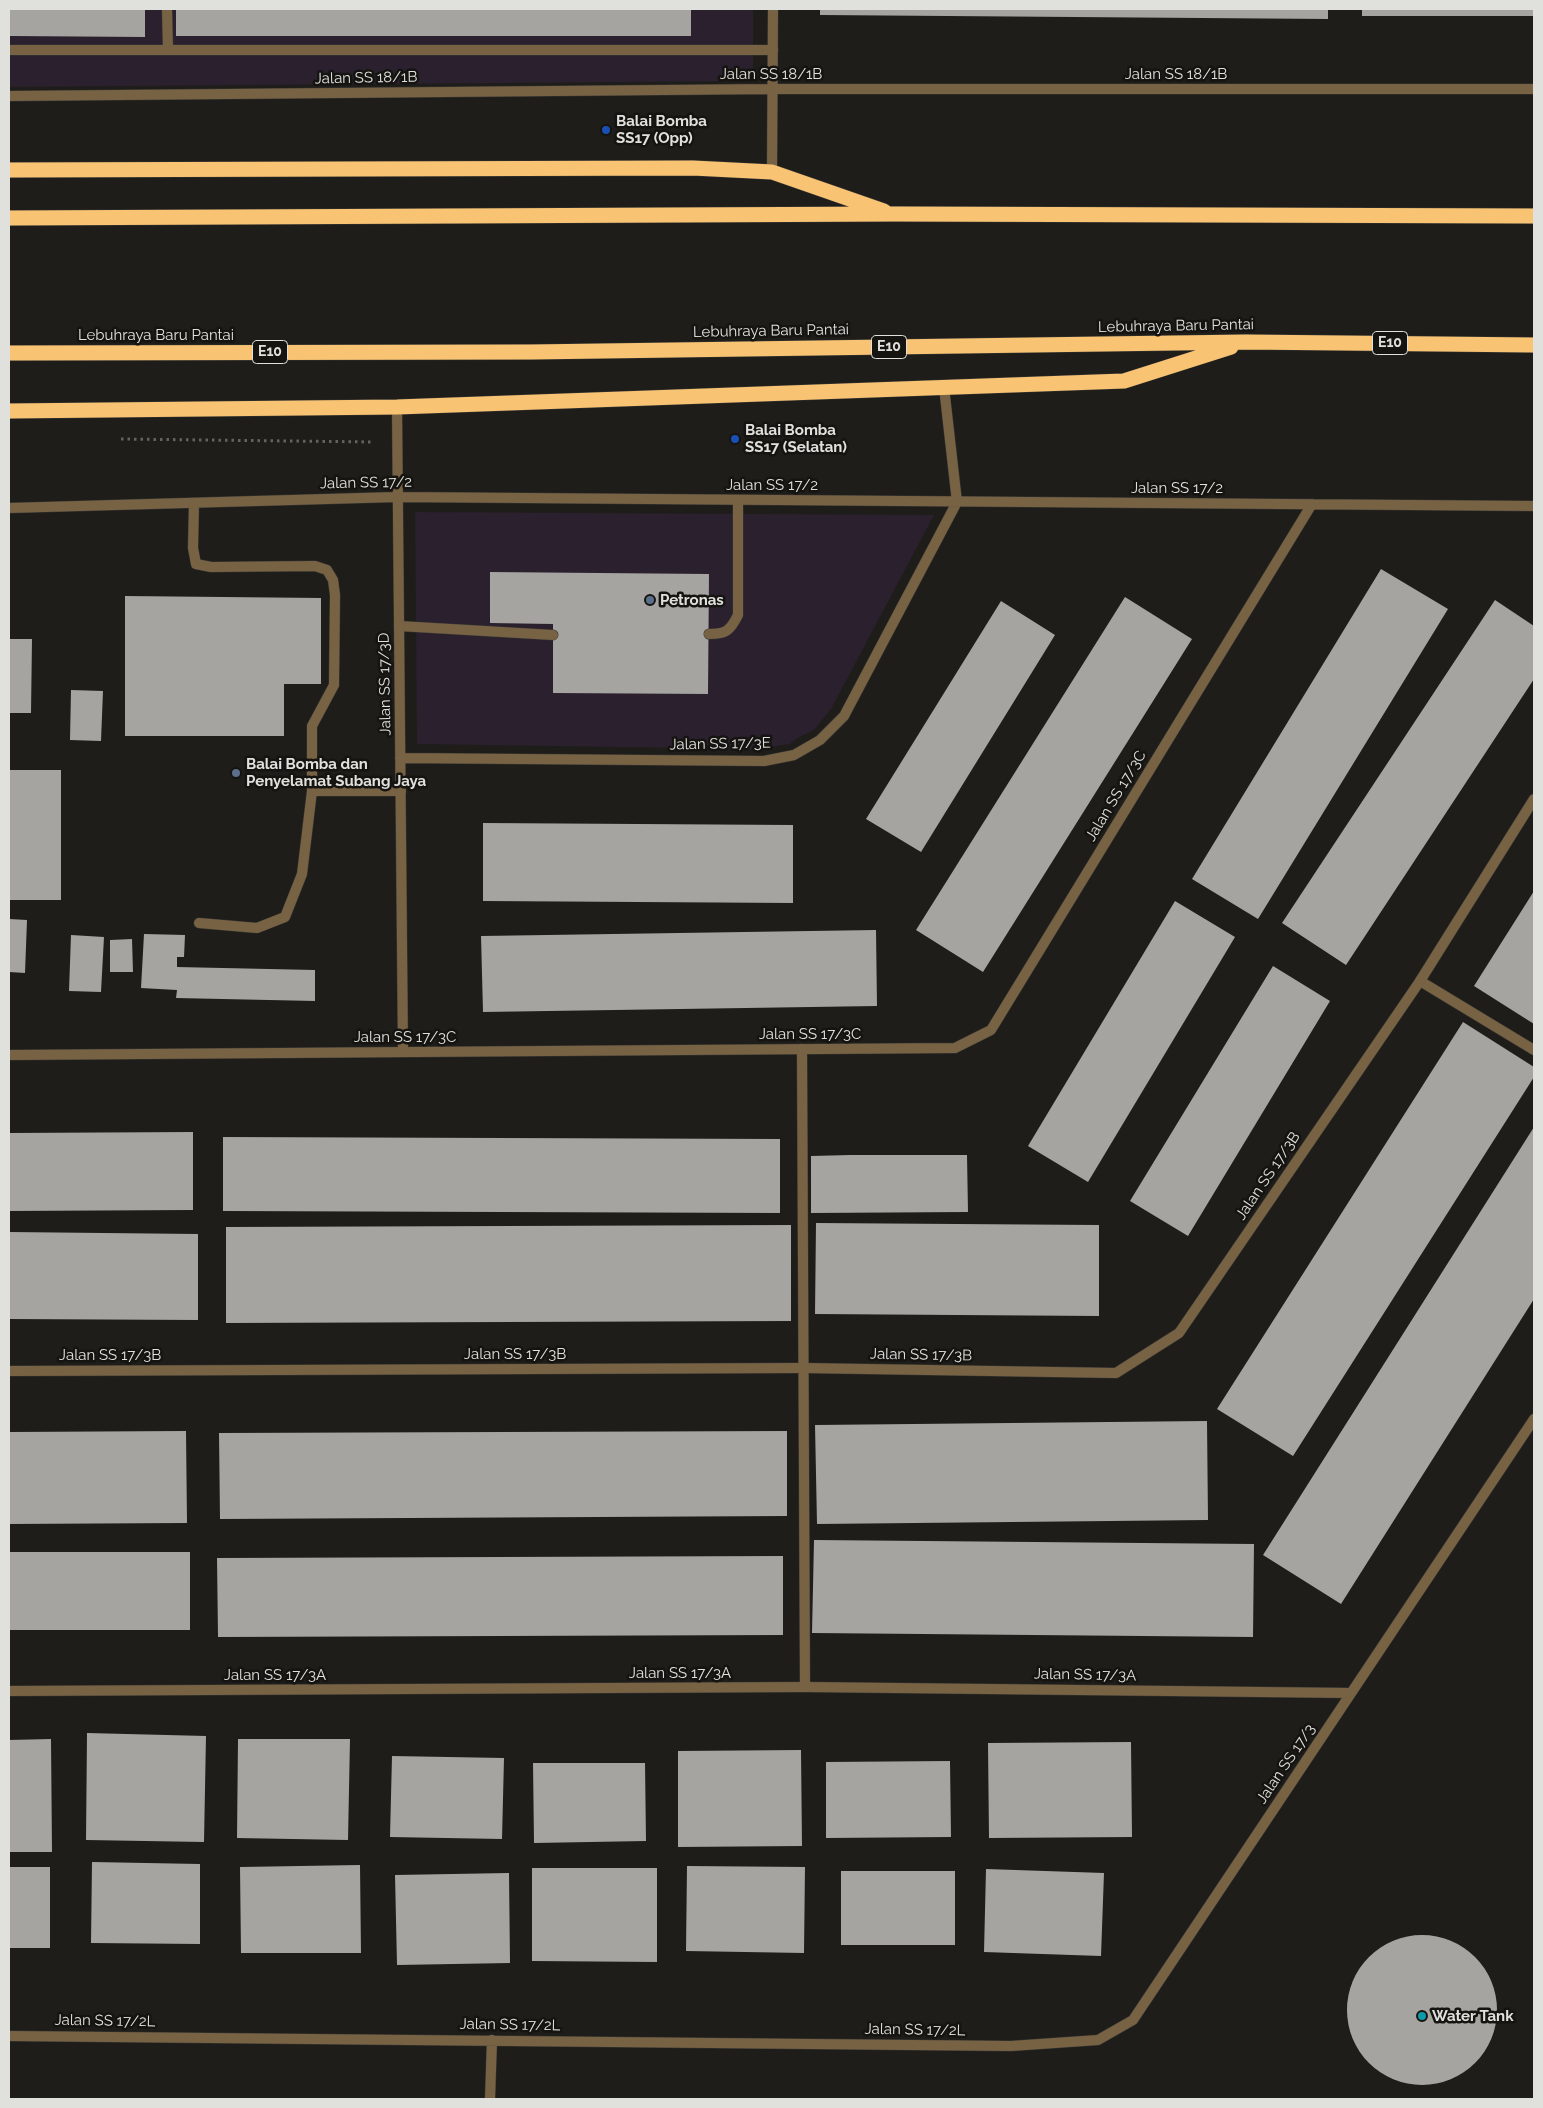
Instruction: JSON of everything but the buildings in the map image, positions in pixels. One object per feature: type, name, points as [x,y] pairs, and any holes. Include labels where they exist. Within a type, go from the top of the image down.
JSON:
[{"type":"highway","points":[[9,170],[694,168],[772,172],[895,214]]},
{"type":"highway","points":[[9,218],[895,214],[1534,216]]},
{"type":"highway","points":[[9,411],[397,407],[1124,381],[1246,342]]},
{"type":"highway","name":"Lebuhraya Baru Pantai","points":[[9,353],[531,352],[1246,342],[1534,344]]},
{"type":"street","points":[[167,9],[168,50]]},
{"type":"street","points":[[772,172],[773,9]]},
{"type":"street","points":[[9,50],[773,50]]},
{"type":"street","name":"Jalan SS 18/1B","points":[[9,96],[772,89],[1534,89]]},
{"type":"street","points":[[944,387],[958,502]]},
{"type":"street","name":"Jalan SS 17/3D","points":[[397,407],[403,1052]]},
{"type":"street","name":"Jalan SS 17/2","points":[[9,508],[397,497],[1534,506]]},
{"type":"street","points":[[708,634],[722,634],[733,626],[738,615],[738,500]]},
{"type":"street","name":"Jalan SS 17/3E","points":[[400,758],[764,761],[794,755],[820,740],[844,716],[958,502]]},
{"type":"street","points":[[194,503],[192,548],[196,564],[211,567],[315,566],[327,570],[333,580],[335,595],[334,685],[312,726],[312,791],[302,874],[285,917],[257,928],[199,924]]},
{"type":"street","name":"Jalan SS 17/3C","points":[[9,1055],[955,1048],[991,1030],[1312,504]]},
{"type":"street","points":[[399,626],[553,635]]},
{"type":"street","points":[[312,791],[401,791]]},
{"type":"street","name":"Jalan SS 17/3B","points":[[9,1371],[803,1368],[1116,1373],[1179,1333],[1420,981],[1534,799]]},
{"type":"street","points":[[1420,981],[1534,1050]]},
{"type":"street","points":[[802,1048],[805,1688]]},
{"type":"street","name":"Jalan SS 17/3","points":[[1011,2046],[1098,2040],[1133,2020],[1534,1419]]},
{"type":"street","name":"Jalan SS 17/3A","points":[[9,1691],[805,1688],[1352,1693]]},
{"type":"street","name":"Jalan SS 17/2L","points":[[9,2036],[1011,2046]]},
{"type":"street","points":[[490,2099],[492,2040]]},
{"type":"path","points":[[115,439],[397,442]]},
{"type":"shaded area","points":[[9,9],[753,9],[753,81],[9,87]]},
{"type":"shaded area","points":[[415,512],[934,515],[831,709],[814,730],[799,737],[790,744],[757,749],[417,744]]},
{"type":"place","name":"Balai Bomba SS17 (Opp)","points":[[606,130]]},
{"type":"place","name":"Balai Bomba SS17 (Selatan)","points":[[735,439]]},
{"type":"place","name":"Petronas","points":[[650,600]]},
{"type":"place","name":"Balai Bomba dan Penyelamat Subang Jaya","points":[[236,773]]},
{"type":"place","name":"Water Tank","points":[[1422,2016]]}]
